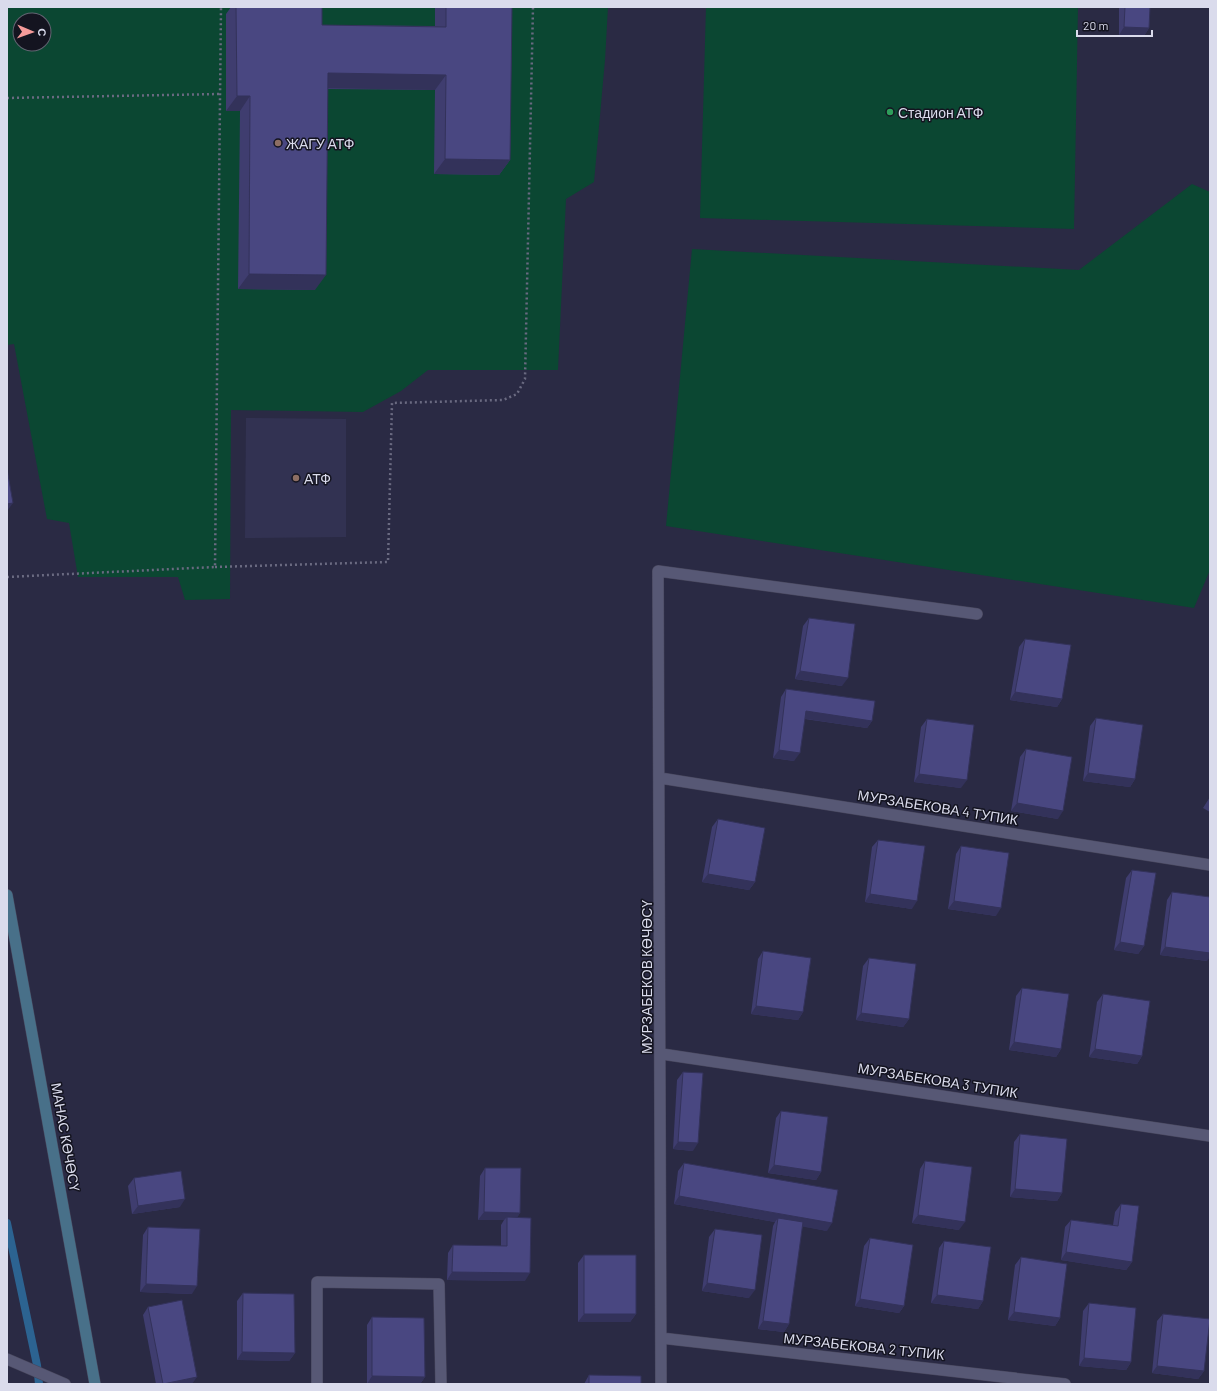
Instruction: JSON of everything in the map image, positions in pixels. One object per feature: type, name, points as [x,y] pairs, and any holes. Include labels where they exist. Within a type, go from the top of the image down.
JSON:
[{"type":"main road","name":"МАНАС КӨЧӨСҮ","points":[[7,894],[95,1384]]},
{"type":"street","name":"МУРЗАБЕКОВ КӨЧӨСҮ","points":[[661,1384],[662,1054],[658,571],[977,614]]},
{"type":"street","name":"МУРЗАБЕКОВА 4 ТУПИК","points":[[660,778],[1210,865]]},
{"type":"street","name":"МУРЗАБЕКОВА 3 ТУПИК","points":[[662,1054],[1210,1136]]},
{"type":"street","points":[[317,1384],[317,1282],[439,1284],[441,1384]]},
{"type":"street","name":"МУРЗАБЕКОВА 2 ТУПИК","points":[[661,1338],[1065,1384]]},
{"type":"street","points":[[7,1359],[64,1384]]},
{"type":"path","points":[[215,567],[221,7]]},
{"type":"path","points":[[7,577],[215,567],[388,562],[392,404],[502,400],[517,394],[526,379],[533,7]]},
{"type":"path","points":[[7,98],[220,94]]},
{"type":"shaded area","name":"АТФ","points":[[246,418],[346,419],[346,537],[245,538]]},
{"type":"green space","points":[[7,7],[608,7],[605,60],[594,182],[566,199],[558,370],[428,370],[401,391],[363,412],[231,410],[230,599],[185,600],[178,577],[78,577],[69,523],[47,519],[14,344],[7,345]]},
{"type":"green space","name":"Стадион АТФ","points":[[706,7],[1078,7],[1074,229],[700,218]]},
{"type":"green space","points":[[1192,184],[1210,192],[1210,570],[1194,608],[666,526],[692,249],[1079,270]]},
{"type":"building","name":"ЖАГУ АТФ","points":[[236,7],[322,7],[322,25],[446,27],[446,7],[512,7],[510,160],[445,159],[446,75],[328,73],[326,275],[249,274],[250,96],[237,96]]},
{"type":"building","points":[[1125,7],[1150,7],[1149,28],[1124,27]]},
{"type":"building","points":[[7,469],[13,503],[7,504]]},
{"type":"building","points":[[809,618],[855,624],[848,678],[800,671]]},
{"type":"building","points":[[1025,639],[1071,645],[1062,699],[1015,692]]},
{"type":"building","points":[[786,689],[875,701],[872,721],[806,711],[800,753],[779,750]]},
{"type":"building","points":[[1096,718],[1143,725],[1135,779],[1088,773]]},
{"type":"building","points":[[927,719],[974,725],[967,780],[919,774]]},
{"type":"building","points":[[1026,749],[1072,757],[1063,811],[1017,803]]},
{"type":"building","points":[[718,819],[765,828],[755,882],[708,874]]},
{"type":"building","points":[[878,840],[925,846],[917,901],[870,894]]},
{"type":"building","points":[[961,846],[1009,853],[1001,908],[954,901]]},
{"type":"building","points":[[1132,870],[1156,873],[1144,946],[1120,942]]},
{"type":"building","points":[[1172,892],[1210,897],[1210,953],[1165,947]]},
{"type":"building","points":[[763,951],[811,958],[803,1012],[756,1006]]},
{"type":"building","points":[[869,958],[916,964],[909,1019],[861,1013]]},
{"type":"building","points":[[1022,988],[1069,994],[1061,1049],[1014,1042]]},
{"type":"building","points":[[1103,994],[1150,1001],[1142,1056],[1095,1049]]},
{"type":"building","points":[[683,1072],[703,1073],[698,1143],[678,1142]]},
{"type":"building","points":[[781,1111],[828,1117],[821,1172],[774,1165]]},
{"type":"building","points":[[1020,1134],[1067,1139],[1062,1193],[1015,1189]]},
{"type":"building","points":[[925,1161],[972,1167],[965,1222],[918,1215]]},
{"type":"building","points":[[684,1163],[838,1190],[832,1223],[679,1196]]},
{"type":"building","points":[[485,1168],[521,1168],[520,1213],[484,1212]]},
{"type":"building","points":[[181,1171],[185,1199],[138,1206],[134,1178]]},
{"type":"building","points":[[1121,1204],[1139,1206],[1132,1262],[1066,1252],[1071,1220],[1118,1226]]},
{"type":"building","points":[[507,1217],[531,1218],[530,1273],[452,1272],[453,1245],[507,1246]]},
{"type":"building","points":[[778,1218],[803,1222],[789,1324],[763,1321]]},
{"type":"building","points":[[148,1227],[200,1229],[197,1286],[146,1284]]},
{"type":"building","points":[[715,1229],[762,1235],[755,1290],[707,1283]]},
{"type":"building","points":[[870,1238],[913,1245],[904,1306],[860,1299]]},
{"type":"building","points":[[944,1241],[991,1247],[983,1301],[937,1295]]},
{"type":"building","points":[[584,1255],[636,1255],[636,1314],[584,1314]]},
{"type":"building","points":[[1021,1257],[1067,1264],[1060,1318],[1014,1312]]},
{"type":"building","points":[[243,1293],[294,1294],[295,1353],[242,1352]]},
{"type":"building","points":[[182,1300],[197,1377],[163,1384],[148,1307]]},
{"type":"building","points":[[1089,1303],[1136,1308],[1131,1362],[1084,1358]]},
{"type":"building","points":[[1163,1314],[1210,1319],[1204,1371],[1157,1366]]},
{"type":"building","points":[[372,1317],[424,1318],[425,1377],[372,1376]]},
{"type":"building","points":[[589,1375],[641,1376],[641,1384],[589,1384]]},
{"type":"waterway","points":[[7,1223],[37,1365],[39,1384]]},
{"type":"place","name":"Стадион АТФ","points":[[890,112]]},
{"type":"place","name":"ЖАГУ АТФ","points":[[278,143]]},
{"type":"place","name":"АТФ","points":[[296,478]]}]
